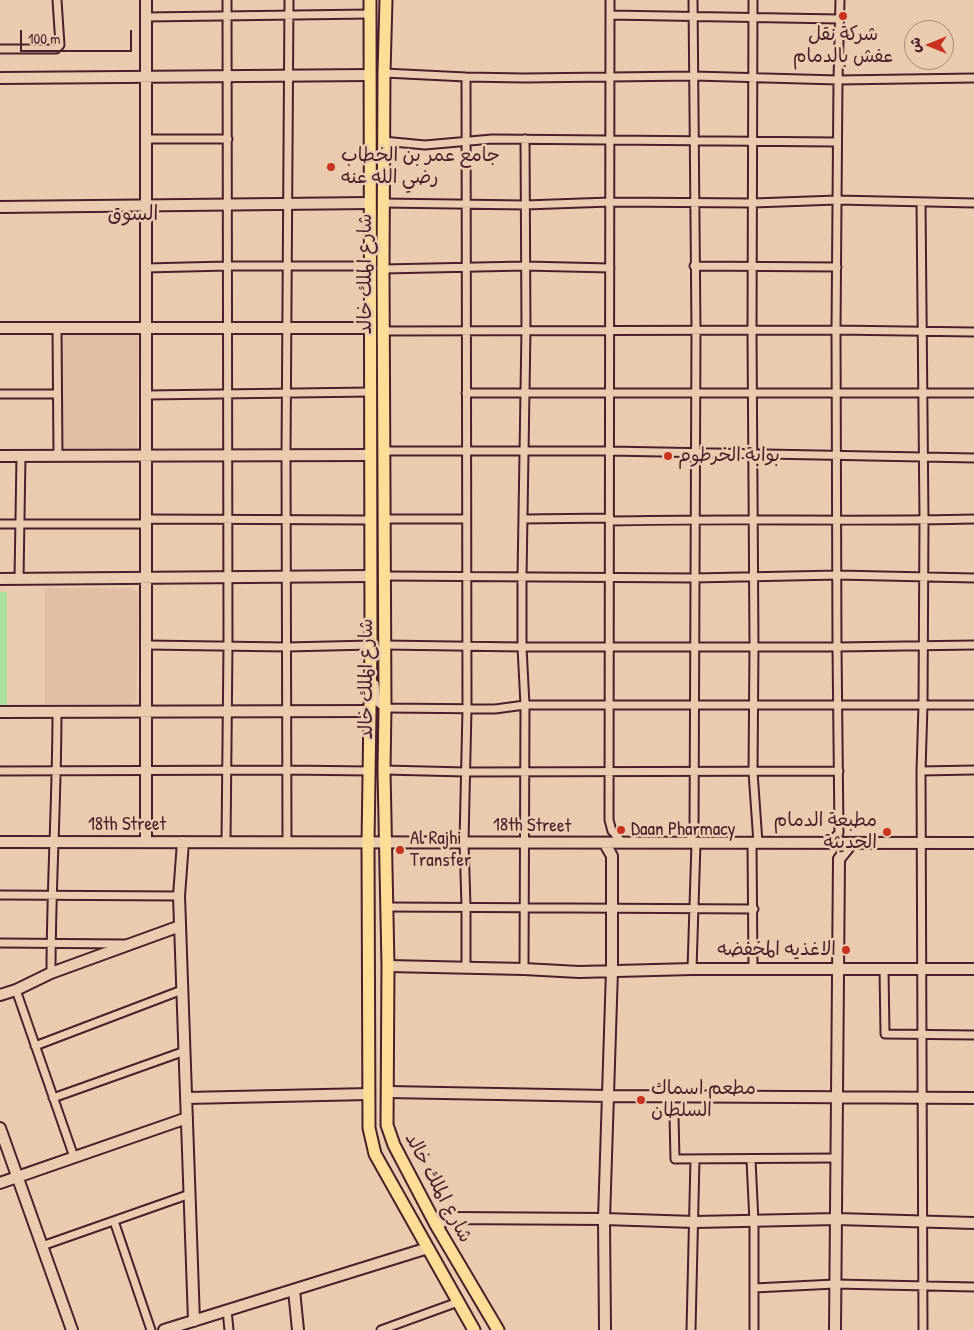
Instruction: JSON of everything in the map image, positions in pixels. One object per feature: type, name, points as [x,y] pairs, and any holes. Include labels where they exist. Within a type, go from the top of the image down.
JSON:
[{"type":"main road","name":"شارع الملك خالد","points":[[370,0],[371,645],[368,842],[369,1128],[375,1154],[474,1330]]},
{"type":"main road","name":"شارع الملك خالد","points":[[386,0],[383,269],[384,770],[388,966],[387,1125],[394,1145],[436,1225],[498,1330]]},
{"type":"street","points":[[0,49],[56,48],[60,45],[57,0]]},
{"type":"street","points":[[146,0],[146,842]]},
{"type":"street","points":[[226,842],[228,711],[228,0]]},
{"type":"street","points":[[287,842],[286,267],[290,0]]},
{"type":"street","points":[[610,0],[609,820],[612,831],[623,843]]},
{"type":"street","points":[[692,969],[696,330],[693,0]]},
{"type":"street","points":[[753,0],[754,705],[752,772],[755,843],[753,969]]},
{"type":"street","points":[[828,843],[839,833],[837,647],[838,394],[836,330],[840,0]]},
{"type":"street","points":[[146,16],[370,14]]},
{"type":"street","points":[[610,15],[839,19]]},
{"type":"street","points":[[384,73],[466,77],[753,76],[838,80],[974,78]]},
{"type":"street","points":[[0,78],[370,75]]},
{"type":"street","points":[[466,77],[467,709],[464,842],[466,968]]},
{"type":"street","points":[[146,139],[228,139]]},
{"type":"street","points":[[383,141],[425,144],[492,139],[838,142]]},
{"type":"street","points":[[524,968],[525,705],[522,646],[522,577],[526,330],[526,139]]},
{"type":"street","points":[[383,203],[525,205],[610,202],[753,203],[837,200],[974,204]]},
{"type":"street","points":[[921,202],[924,520],[921,771],[923,1330]]},
{"type":"street","points":[[0,207],[370,203]]},
{"type":"street","points":[[145,268],[370,266]]},
{"type":"street","points":[[383,269],[525,266],[610,268]]},
{"type":"street","points":[[694,266],[837,266]]},
{"type":"street","points":[[0,328],[370,328]]},
{"type":"street","points":[[57,328],[58,456]]},
{"type":"street","points":[[384,331],[466,329],[974,332]]},
{"type":"street","points":[[147,394],[370,392]]},
{"type":"street","points":[[466,393],[974,393]]},
{"type":"street","points":[[0,394],[57,394]]},
{"type":"street","points":[[384,451],[610,451],[974,458]]},
{"type":"street","points":[[0,456],[370,455]]},
{"type":"street","points":[[18,579],[20,456]]},
{"type":"street","points":[[384,518],[466,519]]},
{"type":"street","points":[[0,524],[228,519],[370,520]]},
{"type":"street","points":[[523,519],[974,519]]},
{"type":"street","points":[[385,576],[694,578],[838,575],[974,578]]},
{"type":"street","points":[[0,579],[371,576]]},
{"type":"street","points":[[147,645],[287,647],[371,645],[374,657],[377,702],[385,708],[495,709],[525,705],[609,704],[974,705]]},
{"type":"street","points":[[385,645],[837,647],[974,645]]},
{"type":"street","points":[[0,712],[370,711]]},
{"type":"street","points":[[51,973],[57,712]]},
{"type":"street","points":[[384,770],[466,772],[839,771]]},
{"type":"street","points":[[921,771],[974,770]]},
{"type":"street","points":[[0,771],[370,771]]},
{"type":"street","name":"18th Street","points":[[0,842],[974,844]]},
{"type":"street","points":[[183,842],[179,896],[194,1320]]},
{"type":"street","points":[[835,1330],[839,859],[852,843]]},
{"type":"street","points":[[605,844],[612,856],[612,970],[604,1218],[605,1330]]},
{"type":"street","points":[[0,895],[179,896]]},
{"type":"street","points":[[387,907],[754,909]]},
{"type":"street","points":[[0,995],[16,990],[51,973],[180,926]]},
{"type":"street","points":[[0,943],[131,944]]},
{"type":"street","points":[[388,966],[524,968],[580,972],[692,969],[974,969]]},
{"type":"street","points":[[884,969],[885,1034],[923,1036],[974,1035]]},
{"type":"street","points":[[16,990],[74,1157]]},
{"type":"street","points":[[34,1046],[182,990]]},
{"type":"street","points":[[53,1098],[185,1051]]},
{"type":"street","points":[[388,1092],[607,1096],[974,1098]]},
{"type":"street","points":[[186,1098],[369,1094]]},
{"type":"street","points":[[674,1115],[675,1160],[837,1158]]},
{"type":"street","points":[[0,1183],[187,1118]]},
{"type":"street","points":[[0,1128],[72,1330]]},
{"type":"street","points":[[691,1330],[695,1160]]},
{"type":"street","points":[[751,1160],[754,1222],[754,1330]]},
{"type":"street","points":[[42,1246],[190,1194]]},
{"type":"street","points":[[436,1225],[450,1218],[604,1218],[695,1222],[837,1219],[974,1223]]},
{"type":"street","points":[[114,1220],[151,1330]]},
{"type":"street","points":[[166,1330],[428,1248]]},
{"type":"street","points":[[754,1288],[835,1284],[974,1287]]},
{"type":"street","points":[[294,1290],[298,1330]]},
{"type":"street","points":[[381,1330],[390,1329],[458,1302]]},
{"type":"street","points":[[227,1310],[229,1330]]},
{"type":"shaded area","points":[[133,333],[138,337],[137,447],[129,451],[66,451],[63,449],[62,336],[64,334]]},
{"type":"shaded area","points":[[45,588],[131,588],[136,591],[139,597],[136,701],[132,704],[45,704]]},
{"type":"green space","points":[[0,592],[7,592],[7,705],[0,705]]},
{"type":"place","name":"شركة نقل عفش بالدمام","points":[[843,16]]},
{"type":"place","name":"جامع عمر بن الخطاب رضي الله عنه","points":[[331,167]]},
{"type":"place","name":"بوابة الخرطوم","points":[[668,456]]},
{"type":"place","name":"Daan Pharmacy","points":[[621,830]]},
{"type":"place","name":"مطبعة الدمام الحديثة","points":[[887,832]]},
{"type":"place","name":"Al Rajhi Transfer","points":[[400,850]]},
{"type":"place","name":"الاغذيه المخفضه","points":[[846,950]]},
{"type":"place","name":"مطعم اسماك السلطان","points":[[641,1100]]},
{"type":"district","name":"السوق","points":[[133,215]]}]
